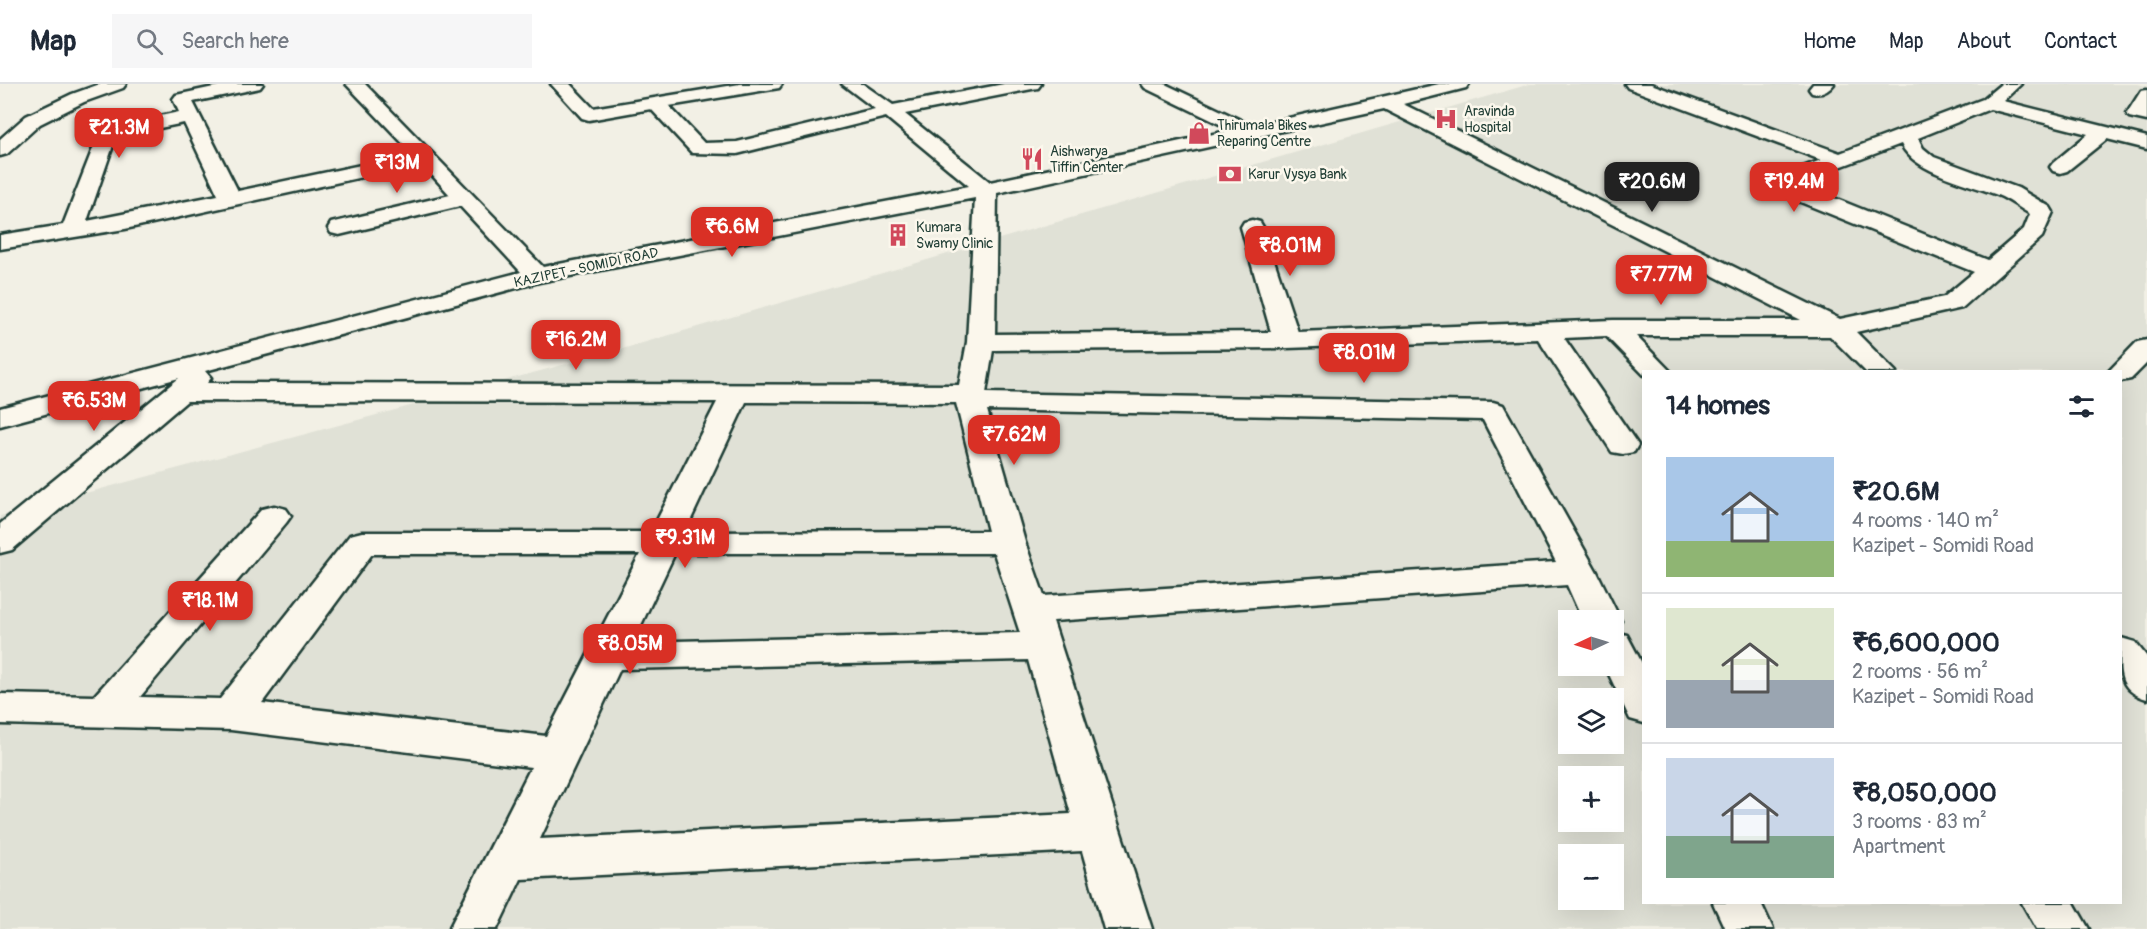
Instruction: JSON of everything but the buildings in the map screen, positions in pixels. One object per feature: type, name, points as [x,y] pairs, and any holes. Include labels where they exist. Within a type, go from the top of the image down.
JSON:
[{"type":"street","points":[[0,150],[33,120],[78,98],[117,84]]},
{"type":"street","points":[[231,200],[182,99],[254,84]]},
{"type":"street","points":[[355,84],[537,275]]},
{"type":"street","points":[[560,84],[589,114],[772,84]]},
{"type":"street","points":[[851,84],[890,111],[986,189],[981,342],[971,398],[1008,543],[1043,646],[1128,929]]},
{"type":"street","points":[[656,104],[699,149],[709,150],[736,147],[890,111],[1032,84]]},
{"type":"street","points":[[1151,84],[1251,132]]},
{"type":"street","name":"KAZIPET - SOMIDI ROAD","points":[[0,417],[537,275],[986,189],[1386,103],[1460,84]]},
{"type":"street","points":[[1634,84],[1837,159]]},
{"type":"street","points":[[1992,270],[1796,192],[1783,184],[1786,180],[1837,159],[1989,103],[2012,84]]},
{"type":"street","points":[[2147,95],[2136,113],[2147,115]]},
{"type":"street","points":[[1386,103],[1837,328],[1880,370]]},
{"type":"street","points":[[1989,103],[2147,143]]},
{"type":"street","points":[[72,231],[106,137],[115,131],[190,116]]},
{"type":"street","points":[[0,124],[33,120]]},
{"type":"street","points":[[2060,167],[2103,132]]},
{"type":"street","points":[[981,342],[1287,339],[1613,328],[1837,328],[1953,303],[2034,232],[2042,212],[2010,194],[1928,161],[1914,151],[1907,135]]},
{"type":"street","points":[[0,265],[9,241],[125,222],[427,157]]},
{"type":"street","points":[[339,228],[465,198]]},
{"type":"street","points":[[1252,227],[1287,339]]},
{"type":"street","points":[[1613,328],[1656,370]]},
{"type":"street","points":[[1546,331],[1623,445]]},
{"type":"street","points":[[0,542],[218,359]]},
{"type":"street","points":[[181,392],[971,398],[1493,411],[1597,610]]},
{"type":"street","points":[[473,929],[735,395]]},
{"type":"street","points":[[104,712],[274,516]]},
{"type":"street","points":[[231,715],[362,543],[1008,543]]},
{"type":"street","points":[[1031,610],[1579,572]]},
{"type":"street","points":[[607,656],[1043,646]]},
{"type":"street","points":[[1624,666],[1642,704]]},
{"type":"street","points":[[0,709],[231,715],[559,754]]},
{"type":"street","points":[[506,860],[1100,831]]},
{"type":"street","points":[[1737,904],[1749,929]]},
{"type":"street","points":[[2047,904],[2065,929]]},
{"type":"shaded area","points":[[1530,84],[2137,84],[2147,86],[2147,929],[0,929],[0,516],[622,349]]},
{"type":"place","name":"Aravinda Hospital","points":[[1446,119]]},
{"type":"place","name":"Thirumala Bikes Reparing Centre","points":[[1199,133]]},
{"type":"place","name":"Aishwarya Tiffin Center","points":[[1032,159]]},
{"type":"place","name":"Karur Vysya Bank","points":[[1230,174]]},
{"type":"place","name":"Kumara Swamy Clinic","points":[[898,235]]}]
